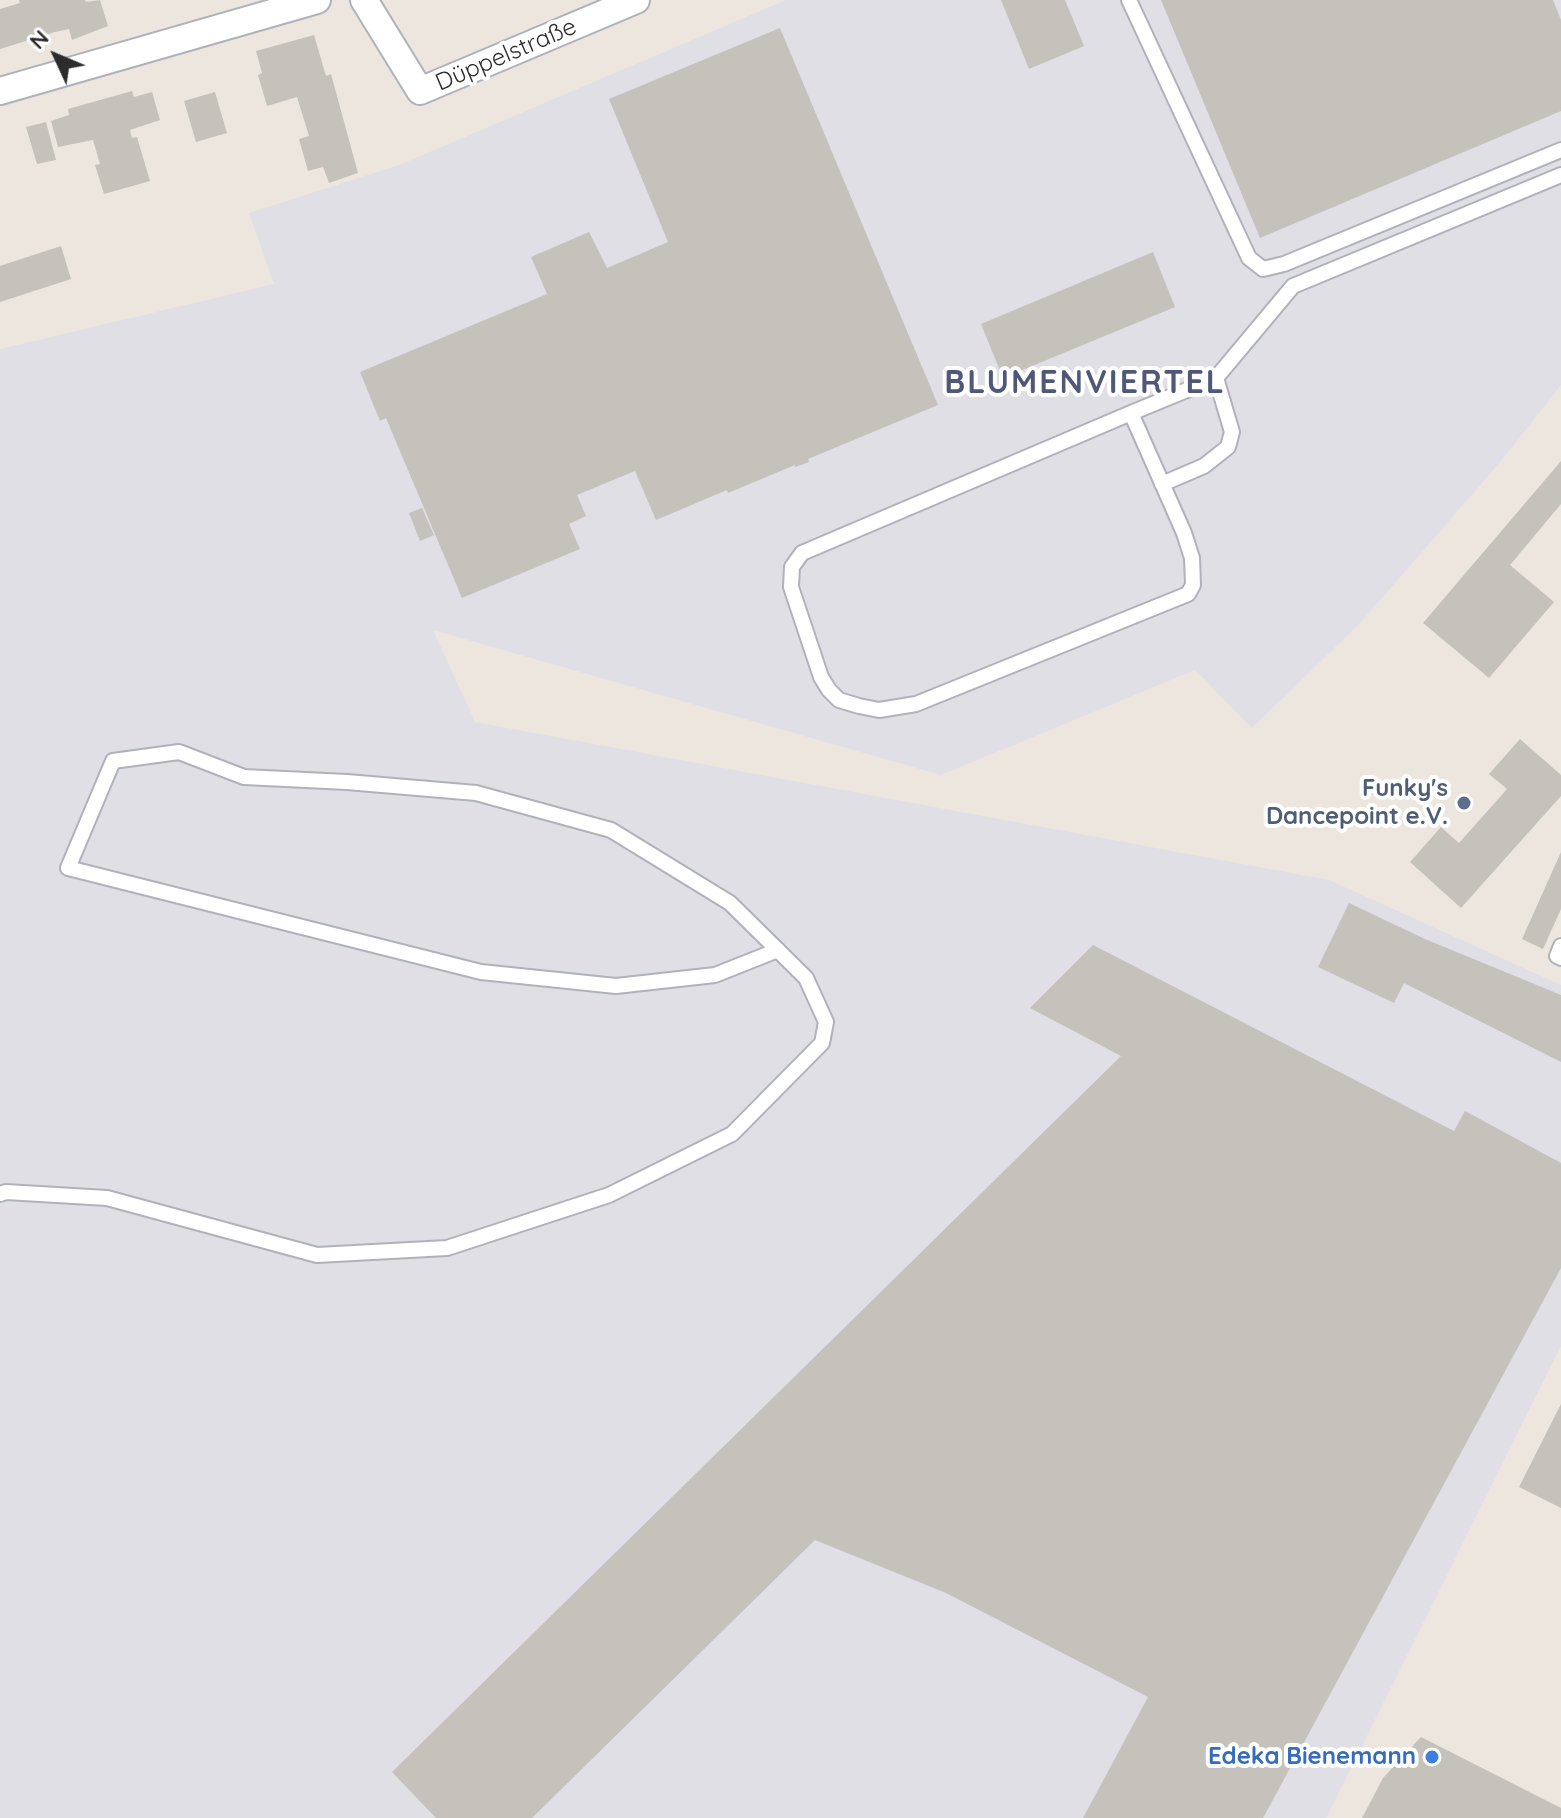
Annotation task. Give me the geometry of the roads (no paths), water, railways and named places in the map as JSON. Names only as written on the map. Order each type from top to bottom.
[{"type":"street","points":[[0,91],[317,0]]},
{"type":"street","name":"Düppelstraße","points":[[364,0],[420,91],[636,0]]},
{"type":"lane","points":[[1129,0],[1249,258],[1263,269],[1284,264],[1561,150]]},
{"type":"lane","points":[[1131,413],[1192,558],[1193,585],[1188,594],[916,704],[879,710],[839,700],[829,690],[821,677],[791,587],[792,567],[802,553],[1131,413],[1216,378],[1293,286],[1561,175]]},
{"type":"lane","points":[[1162,484],[1204,466],[1228,447],[1232,432],[1216,378]]},
{"type":"lane","points":[[0,1194],[107,1198],[317,1255],[447,1248],[609,1195],[732,1134],[822,1043],[826,1022],[806,978],[778,950],[730,903],[611,830],[476,793],[244,777],[179,752],[113,761],[68,868],[481,972],[616,986],[715,975],[778,950]]},
{"type":"lane","points":[[1561,946],[1557,956],[1561,958]]},
{"type":"place","name":"Funky's Dancepoint e.V.","points":[[1464,803]]},
{"type":"place","name":"Edeka Bienemann","points":[[1432,1757]]},
{"type":"district","name":"BLUMENVIERTEL","points":[[1085,383]]}]
